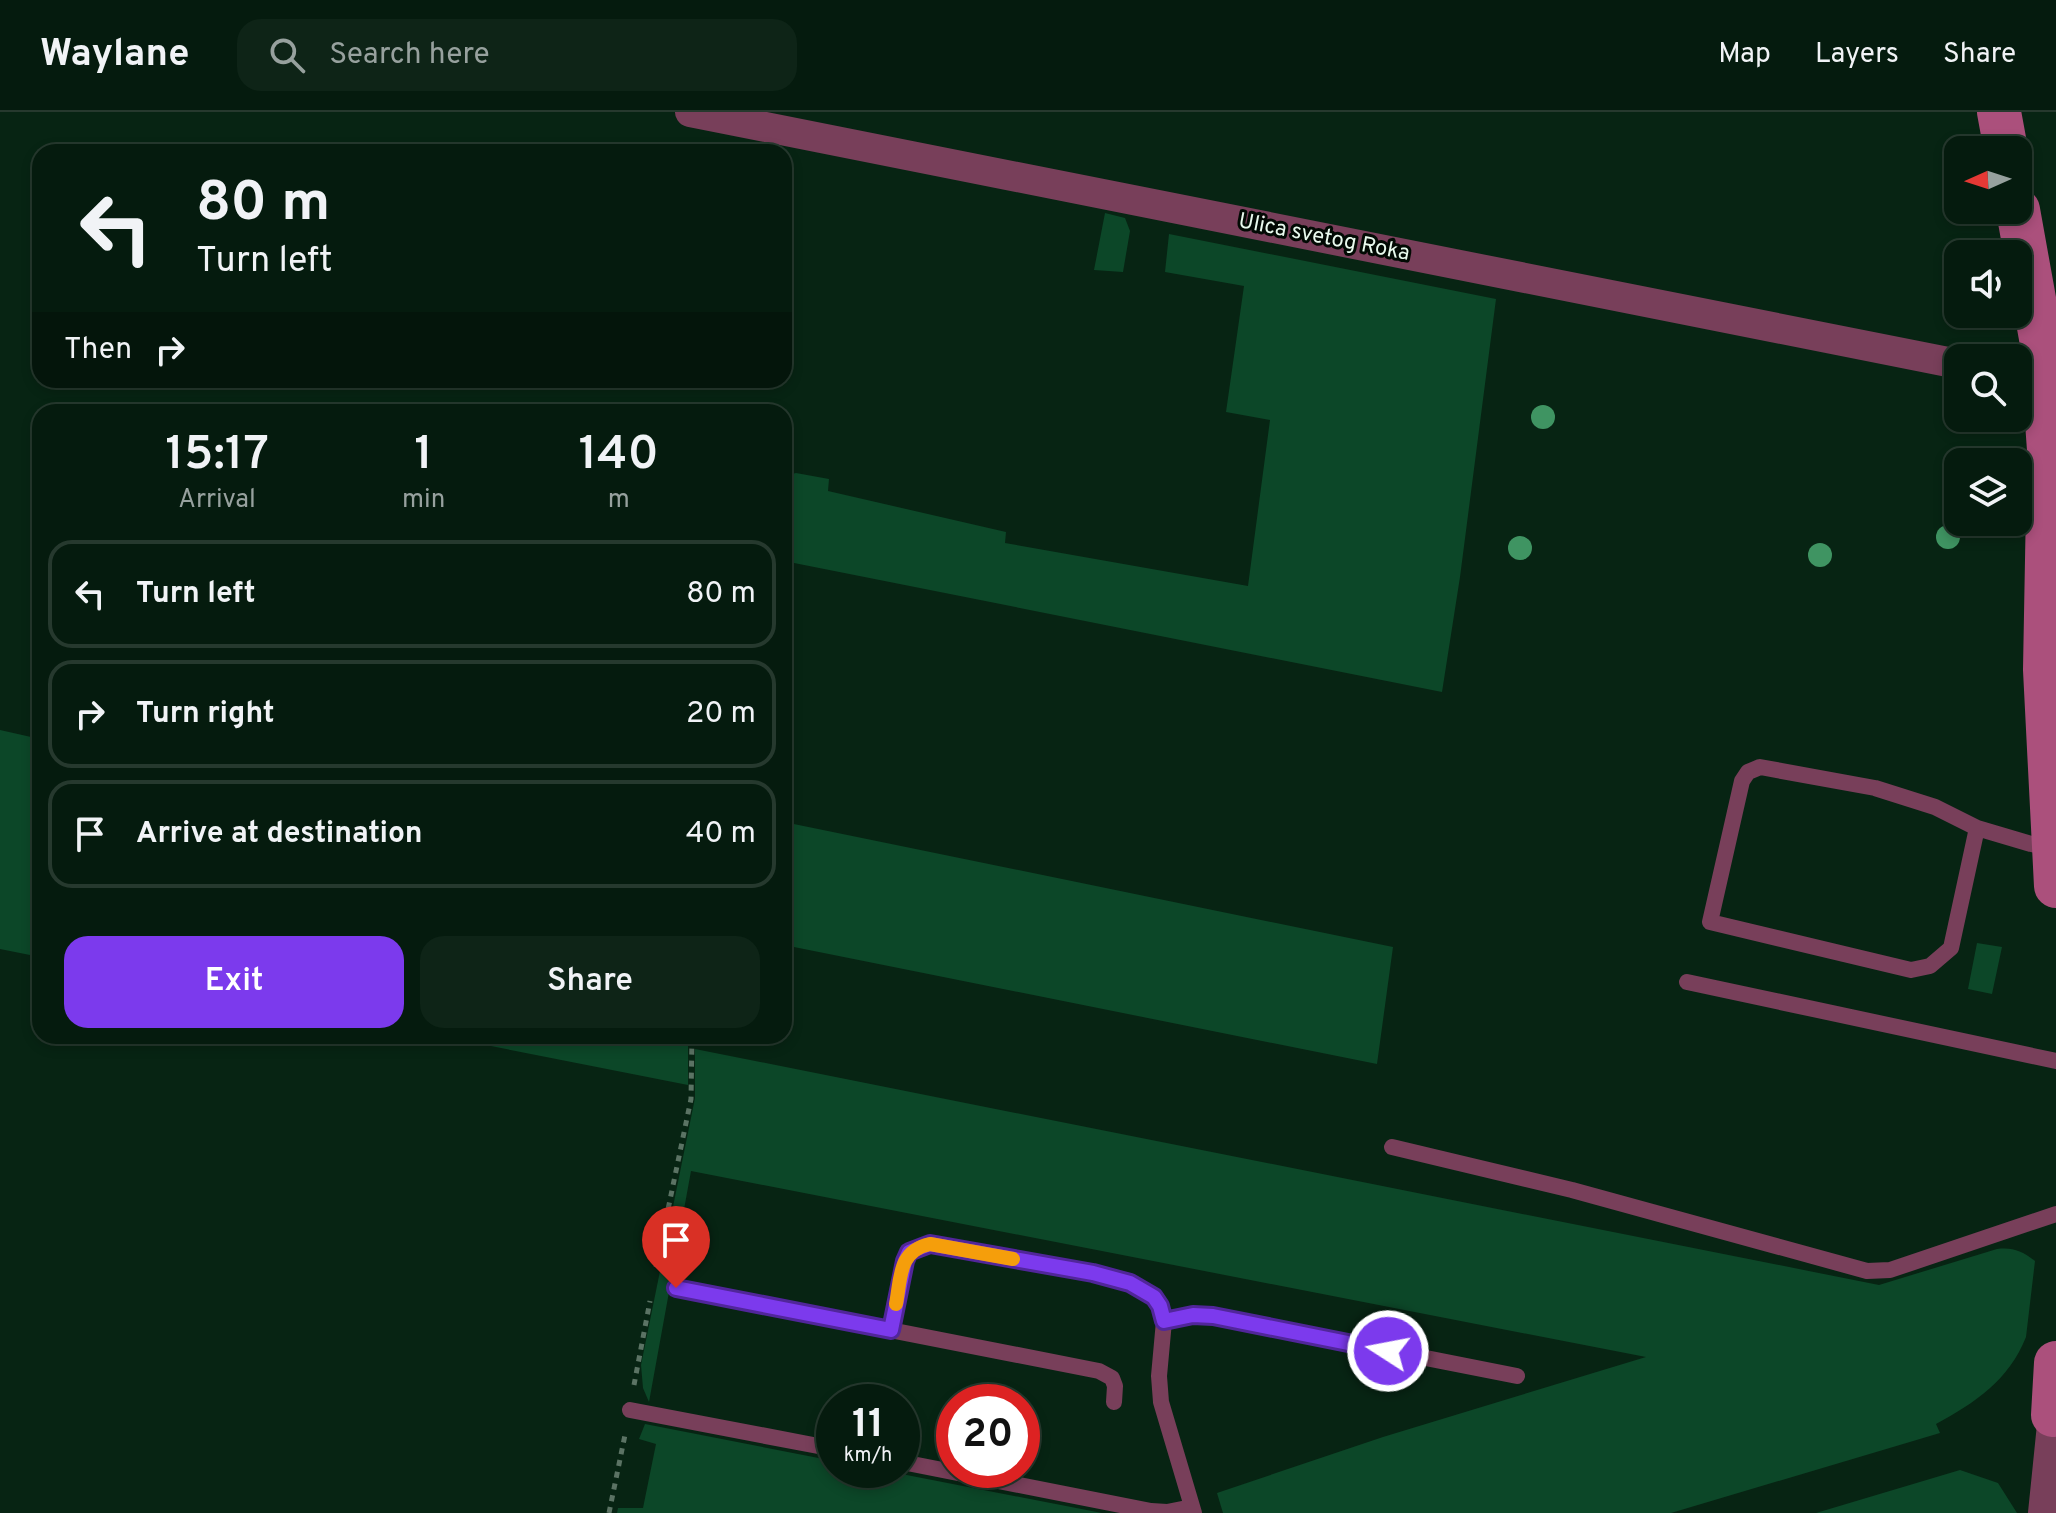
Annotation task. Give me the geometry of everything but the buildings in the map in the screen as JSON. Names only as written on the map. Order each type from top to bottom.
[{"type":"main road","points":[[1999,112],[2003,136]]},
{"type":"main road","points":[[2021,224],[2041,338],[2040,381],[2049,450],[2045,670],[2055,867]]},
{"type":"main road","points":[[2054,1414],[2056,1363]]},
{"type":"street","name":"Ulica svetog Roka","points":[[690,112],[1944,361]]},
{"type":"street","points":[[2043,1513],[2054,1414]]},
{"type":"lane","points":[[1977,828],[1951,948],[1930,966],[1911,970],[1710,922],[1742,781],[1748,772],[1760,767],[1875,788],[1935,807],[1977,828],[2031,844],[2055,867]]},
{"type":"lane","points":[[1687,982],[2056,1061]]},
{"type":"lane","points":[[1392,1147],[1572,1190],[1867,1271],[1890,1270],[2056,1214]]},
{"type":"lane","points":[[891,1330],[909,1252],[930,1244],[1093,1273],[1130,1283],[1154,1297],[1164,1321],[1159,1376],[1161,1402],[1193,1510],[1151,1511],[920,1466]]},
{"type":"lane","points":[[676,1288],[1099,1371],[1112,1378],[1114,1402]]},
{"type":"lane","points":[[1164,1321],[1193,1315],[1213,1316],[1517,1376]]},
{"type":"lane","points":[[630,1410],[816,1446]]},
{"type":"path","points":[[654,1275],[691,1099],[692,1044]]},
{"type":"path","points":[[609,1513],[652,1290]]},
{"type":"green space","points":[[1105,213],[1125,218],[1130,231],[1123,272],[1094,270]]},
{"type":"green space","points":[[1169,234],[1496,299],[1442,692],[792,563],[792,474],[796,473],[829,479],[828,491],[1006,532],[1005,543],[1248,586],[1270,420],[1226,412],[1244,286],[1165,272]]},
{"type":"green space","points":[[0,730],[32,737],[32,955],[0,949]]},
{"type":"green space","points":[[792,824],[1393,947],[1377,1064],[792,947]]},
{"type":"green space","points":[[1977,943],[2002,947],[1992,994],[1968,989]]},
{"type":"green space","points":[[480,1044],[688,1044],[688,1085]]},
{"type":"green space","points":[[695,1049],[1879,1285],[1997,1249],[2013,1249],[2035,1261],[2026,1337],[2010,1366],[1989,1389],[1936,1424],[1940,1433],[1671,1513],[1223,1513],[1217,1493],[1383,1437],[1646,1357],[691,1171],[649,1402],[643,1388],[641,1365],[695,1098]]},
{"type":"green space","points":[[645,1424],[816,1457],[816,1488],[920,1488],[920,1478],[936,1481],[936,1488],[974,1488],[1102,1513],[617,1513],[618,1508],[643,1508],[656,1444],[639,1439]]},
{"type":"green space","points":[[1960,1470],[1998,1483],[2017,1513],[1816,1513]]},
{"type":"slow traffic","points":[[896,1304],[905,1261],[909,1252],[919,1246],[930,1244],[1013,1259]]},
{"type":"route","points":[[676,1288],[891,1330],[909,1252],[930,1244],[1093,1273],[1130,1283],[1154,1297],[1164,1321],[1193,1315],[1213,1316],[1388,1351]]}]
